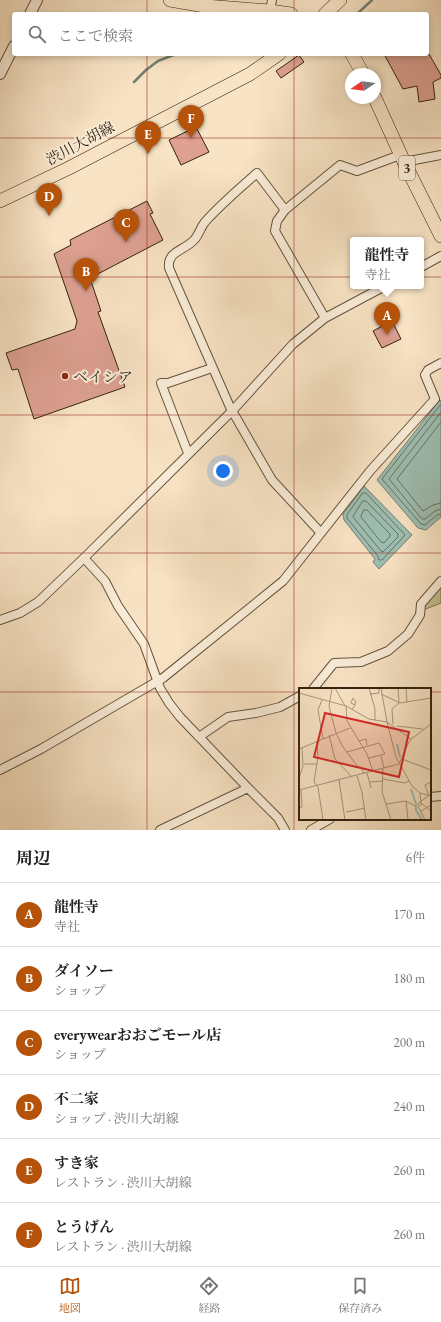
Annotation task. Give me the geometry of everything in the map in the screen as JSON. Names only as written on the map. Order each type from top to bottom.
[{"type":"main road","points":[[170,0],[205,6],[271,6],[286,12]]},
{"type":"main road","points":[[327,12],[340,0]]},
{"type":"main road","name":"渋川大胡線","points":[[0,201],[62,172],[250,74],[276,56]]},
{"type":"main road","points":[[353,56],[360,68]]},
{"type":"main road","name":"3","points":[[378,104],[402,159],[441,236]]},
{"type":"street","points":[[31,12],[37,0]]},
{"type":"street","points":[[0,74],[12,50]]},
{"type":"street","points":[[325,318],[275,231],[277,221],[285,210],[340,165],[357,171],[402,159],[441,155]]},
{"type":"street","points":[[285,210],[257,173],[219,207],[204,224],[193,241],[172,255],[168,262],[169,268],[212,368],[233,410],[272,480],[321,533]]},
{"type":"street","points":[[424,265],[441,256]]},
{"type":"street","points":[[0,620],[20,613],[34,605],[84,558],[188,453],[233,410],[293,344],[325,318],[380,289]]},
{"type":"street","points":[[0,770],[41,749],[157,681],[283,581],[370,471],[435,400],[425,376],[428,370],[441,363]]},
{"type":"street","points":[[188,453],[161,383],[168,383],[212,368]]},
{"type":"street","points":[[84,558],[105,581],[118,606],[144,644],[157,681],[168,703],[278,818],[286,830]]},
{"type":"street","points":[[314,688],[334,663],[361,662],[388,651],[398,643],[408,634],[420,615],[421,604],[441,581]]},
{"type":"street","points":[[199,737],[228,717],[280,708],[299,697]]},
{"type":"street","points":[[160,830],[248,788]]},
{"type":"street","points":[[431,797],[441,796]]},
{"type":"street","points":[[311,830],[328,820]]},
{"type":"shaded area","points":[[441,585],[441,603],[423,610],[425,603]]},
{"type":"water","points":[[441,400],[441,517],[426,530],[418,528],[377,480]]},
{"type":"water","points":[[364,486],[412,535],[379,569],[373,562],[375,559],[344,520],[343,514]]},
{"type":"building","points":[[429,54],[441,75],[441,78],[433,82],[435,99],[419,102],[417,86],[403,89],[385,56],[429,56]]},
{"type":"building","points":[[298,56],[300,56],[304,62],[281,78],[276,71]]},
{"type":"building","points":[[196,127],[209,152],[181,165],[169,140]]},
{"type":"building","points":[[147,201],[153,213],[150,214],[163,240],[90,278],[101,311],[98,312],[125,387],[34,419],[18,369],[12,370],[6,353],[75,329],[77,321],[54,254],[71,245],[70,240]]},
{"type":"building","points":[[392,321],[401,339],[382,348],[373,331]]},
{"type":"waterway","points":[[359,12],[372,0]]},
{"type":"waterway","points":[[134,82],[158,61],[171,56]]},
{"type":"place","name":"とうげん","points":[[191,138]]},
{"type":"place","name":"すき家","points":[[148,154]]},
{"type":"place","name":"不二家","points":[[49,216]]},
{"type":"place","name":"everywearおおごモール店","points":[[126,242]]},
{"type":"place","name":"ダイソー","points":[[86,291]]},
{"type":"place","name":"龍性寺","points":[[387,335]]},
{"type":"place","name":"ベイシア","points":[[65,376]]}]
